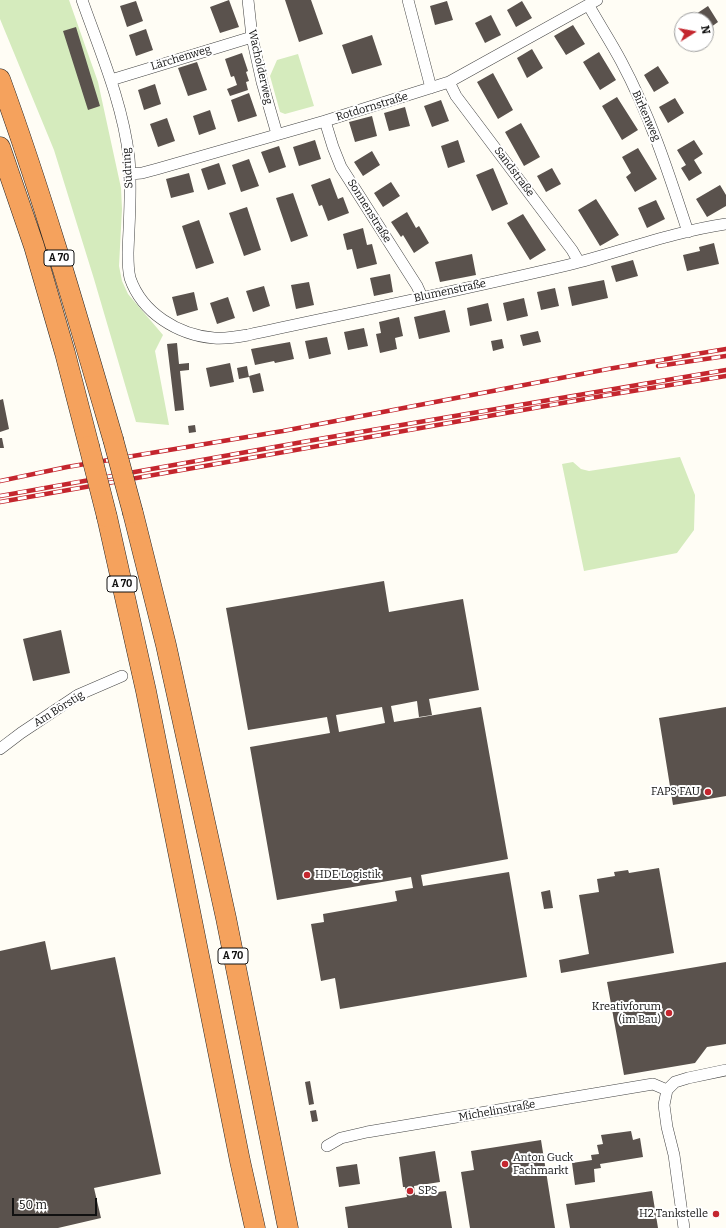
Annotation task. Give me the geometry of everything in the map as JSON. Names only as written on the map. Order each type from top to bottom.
[{"type":"highway","name":"A 70","points":[[0,79],[19,131],[54,240],[113,439],[133,513],[166,645],[226,918],[288,1228]]},
{"type":"highway","name":"A 70","points":[[0,147],[34,246],[65,353],[107,516],[146,691],[240,1161],[255,1228]]},
{"type":"street","name":"Südring","points":[[82,0],[111,80],[124,130],[130,174],[128,253],[130,277],[140,297],[153,312],[172,326]]},
{"type":"street","name":"Wacholderweg","points":[[248,0],[252,37],[262,82],[277,134]]},
{"type":"street","points":[[408,0],[431,88]]},
{"type":"street","name":"Rotdornstraße","points":[[130,174],[142,173],[157,169],[325,121],[449,82],[593,3]]},
{"type":"street","name":"Birkenweg","points":[[593,3],[622,62],[661,151],[688,232]]},
{"type":"street","name":"Lärchenweg","points":[[111,80],[252,37]]},
{"type":"street","name":"Sandstraße","points":[[449,82],[456,96],[572,250],[579,262]]},
{"type":"street","name":"Sonnenstraße","points":[[325,121],[341,167],[417,286],[422,297]]},
{"type":"street","name":"Blumenstraße","points":[[172,326],[198,335],[214,338],[231,338],[579,262],[688,232],[726,224]]},
{"type":"street","name":"Am Börstig","points":[[0,749],[21,733],[78,695],[122,676]]},
{"type":"street","points":[[684,1228],[674,1155],[667,1127],[664,1105],[667,1090],[675,1082],[726,1070]]},
{"type":"street","name":"Michelinstraße","points":[[328,1146],[341,1138],[367,1132],[653,1084],[667,1090]]},
{"type":"green space","points":[[0,0],[69,0],[98,82],[121,188],[122,209],[119,266],[122,281],[128,294],[163,335],[155,351],[169,425],[136,422],[54,150],[0,19]]},
{"type":"green space","points":[[298,54],[314,106],[285,114],[280,112],[270,76],[277,60]]},
{"type":"green space","points":[[680,457],[695,495],[694,530],[677,553],[584,571],[562,464],[573,462],[581,469],[589,471]]},
{"type":"building","points":[[229,0],[239,27],[220,33],[210,7]]},
{"type":"building","points":[[285,0],[311,0],[323,34],[299,42]]},
{"type":"building","points":[[136,1],[143,21],[127,27],[120,6]]},
{"type":"building","points":[[447,1],[453,20],[435,25],[430,6]]},
{"type":"building","points":[[522,1],[532,18],[516,27],[507,10]]},
{"type":"building","points":[[708,6],[712,12],[699,12]]},
{"type":"building","points":[[491,15],[501,35],[485,43],[475,23]]},
{"type":"building","points":[[714,16],[718,22],[714,25]]},
{"type":"building","points":[[573,25],[585,44],[566,55],[554,36]]},
{"type":"building","points":[[76,27],[100,106],[88,110],[63,31]]},
{"type":"building","points":[[146,29],[153,50],[136,56],[129,35]]},
{"type":"building","points":[[372,35],[382,65],[352,74],[342,45]]},
{"type":"building","points":[[532,49],[543,68],[527,78],[517,58]]},
{"type":"building","points":[[599,52],[616,80],[600,90],[583,62]]},
{"type":"building","points":[[242,53],[248,71],[246,72],[249,81],[246,82],[248,90],[230,96],[227,89],[237,85],[234,76],[231,77],[225,59]]},
{"type":"building","points":[[197,62],[207,90],[188,96],[178,68]]},
{"type":"building","points":[[658,66],[669,83],[654,92],[644,75]]},
{"type":"building","points":[[493,73],[513,110],[498,119],[477,82]]},
{"type":"building","points":[[155,84],[161,104],[144,110],[138,90]]},
{"type":"building","points":[[249,93],[257,116],[238,122],[231,100]]},
{"type":"building","points":[[617,97],[638,130],[622,140],[602,106]]},
{"type":"building","points":[[675,98],[684,113],[668,123],[659,107]]},
{"type":"building","points":[[441,100],[449,121],[432,127],[424,106]]},
{"type":"building","points":[[405,107],[410,126],[389,131],[384,113]]},
{"type":"building","points":[[210,110],[216,129],[199,135],[193,116]]},
{"type":"building","points":[[372,116],[377,136],[355,142],[349,122]]},
{"type":"building","points":[[167,118],[175,141],[158,147],[150,124]]},
{"type":"building","points":[[521,123],[540,157],[524,166],[505,132]]},
{"type":"building","points":[[315,140],[321,159],[299,166],[293,147]]},
{"type":"building","points":[[458,140],[465,162],[448,168],[441,146]]},
{"type":"building","points":[[694,140],[703,154],[694,160],[702,173],[689,181],[681,168],[686,165],[677,150]]},
{"type":"building","points":[[279,146],[286,167],[269,173],[261,152]]},
{"type":"building","points":[[638,148],[657,179],[635,192],[626,177],[631,173],[622,157]]},
{"type":"building","points":[[372,151],[380,165],[363,176],[354,162]]},
{"type":"building","points":[[249,159],[259,186],[241,192],[232,165]]},
{"type":"building","points":[[219,163],[226,184],[208,190],[201,169]]},
{"type":"building","points":[[493,168],[508,204],[492,211],[476,175]]},
{"type":"building","points":[[552,168],[561,184],[546,192],[537,176]]},
{"type":"building","points":[[189,173],[194,192],[171,198],[166,179]]},
{"type":"building","points":[[330,178],[338,199],[343,197],[349,213],[328,221],[322,205],[319,206],[311,185]]},
{"type":"building","points":[[391,182],[400,196],[383,207],[374,193]]},
{"type":"building","points":[[720,185],[726,195],[726,206],[707,217],[696,199]]},
{"type":"building","points":[[293,193],[308,236],[291,242],[276,198]]},
{"type":"building","points":[[596,199],[619,235],[600,246],[578,210]]},
{"type":"building","points":[[656,200],[665,219],[647,228],[638,208]]},
{"type":"building","points":[[247,207],[261,250],[244,256],[229,213]]},
{"type":"building","points":[[407,212],[416,228],[419,226],[429,243],[414,253],[403,235],[401,237],[391,222]]},
{"type":"building","points":[[523,214],[546,250],[530,260],[507,223]]},
{"type":"building","points":[[199,220],[214,263],[196,269],[182,226]]},
{"type":"building","points":[[363,228],[367,245],[372,244],[377,264],[357,269],[352,249],[347,250],[343,234]]},
{"type":"building","points":[[714,243],[719,264],[687,271],[683,255],[700,251],[699,247]]},
{"type":"building","points":[[472,254],[476,275],[440,282],[435,262]]},
{"type":"building","points":[[633,260],[638,276],[616,282],[611,266]]},
{"type":"building","points":[[390,274],[393,292],[374,296],[370,278]]},
{"type":"building","points":[[604,280],[608,298],[572,306],[568,287]]},
{"type":"building","points":[[309,282],[314,305],[296,309],[291,285]]},
{"type":"building","points":[[264,286],[270,306],[253,312],[246,291]]},
{"type":"building","points":[[555,288],[559,306],[541,310],[537,292]]},
{"type":"building","points":[[194,292],[198,310],[177,316],[172,297]]},
{"type":"building","points":[[228,297],[235,318],[217,324],[210,303]]},
{"type":"building","points":[[524,298],[528,316],[507,321],[503,303]]},
{"type":"building","points":[[488,303],[492,321],[470,326],[467,308]]},
{"type":"building","points":[[445,310],[450,332],[419,339],[414,317]]},
{"type":"building","points":[[399,317],[403,336],[395,338],[397,349],[380,353],[376,334],[381,333],[379,322]]},
{"type":"building","points":[[364,328],[368,346],[348,350],[344,332]]},
{"type":"building","points":[[538,331],[541,342],[523,346],[520,335]]},
{"type":"building","points":[[327,337],[331,354],[309,359],[305,341]]},
{"type":"building","points":[[502,339],[504,348],[493,351],[491,341]]},
{"type":"building","points":[[290,342],[294,359],[255,365],[251,349]]},
{"type":"building","points":[[177,343],[179,364],[189,363],[189,370],[180,371],[184,410],[175,411],[167,344]]},
{"type":"building","points":[[230,363],[234,382],[210,387],[206,368]]},
{"type":"building","points":[[247,366],[249,377],[239,379],[237,368]]},
{"type":"building","points":[[260,373],[264,391],[253,393],[249,376]]},
{"type":"building","points":[[3,399],[9,429],[0,432],[0,400]]},
{"type":"building","points":[[195,425],[196,432],[189,433],[188,426]]},
{"type":"building","points":[[0,438],[2,438],[4,448],[0,448]]},
{"type":"building","points":[[384,581],[389,612],[463,599],[479,690],[429,699],[432,715],[419,717],[417,701],[391,706],[394,722],[481,707],[508,859],[421,875],[423,886],[509,872],[527,977],[340,1009],[335,978],[321,981],[311,924],[324,922],[323,914],[397,901],[395,891],[413,888],[411,877],[277,900],[250,747],[330,733],[327,717],[248,730],[226,608]],"holes":[[[382,707],[385,723],[339,732],[336,715]]]},
{"type":"building","points":[[61,630],[70,673],[33,681],[23,639]]},
{"type":"building","points":[[726,707],[726,796],[673,805],[659,718]]},
{"type":"building","points":[[659,868],[674,953],[561,973],[559,960],[589,954],[579,895],[599,892],[597,879],[615,876],[614,872],[628,870],[629,873]]},
{"type":"building","points":[[550,890],[553,908],[544,909],[541,892]]},
{"type":"building","points":[[45,941],[51,970],[115,957],[161,1174],[94,1188],[101,1218],[58,1228],[0,1228],[0,951]]},
{"type":"building","name":"Kreativforum (im Bau)","points":[[726,962],[726,1044],[707,1047],[695,1063],[624,1075],[607,982]]},
{"type":"building","points":[[310,1081],[314,1104],[309,1105],[305,1082]]},
{"type":"building","points":[[316,1110],[318,1121],[312,1122],[310,1111]]},
{"type":"building","points":[[631,1131],[633,1140],[640,1138],[643,1157],[600,1164],[601,1168],[594,1169],[595,1182],[575,1185],[572,1163],[592,1160],[591,1155],[599,1154],[597,1145],[603,1144],[601,1135]]},
{"type":"building","points":[[541,1140],[555,1228],[470,1228],[461,1172],[474,1170],[471,1151]]},
{"type":"building","points":[[435,1151],[440,1182],[414,1186],[415,1195],[446,1191],[452,1228],[348,1228],[345,1207],[407,1197],[405,1187],[403,1187],[399,1157]]},
{"type":"building","points":[[357,1164],[360,1184],[339,1187],[336,1167]]},
{"type":"building","points":[[652,1191],[658,1228],[570,1228],[566,1204]]},
{"type":"railway","points":[[0,481],[67,467],[283,431],[608,369],[726,349]]},
{"type":"railway","points":[[658,366],[726,356]]},
{"type":"railway","points":[[0,496],[325,438],[726,370]]},
{"type":"railway","points":[[0,502],[608,395],[726,376]]},
{"type":"place","name":"FAPS FAU","points":[[708,792]]},
{"type":"place","name":"HDE Logistik","points":[[307,875]]},
{"type":"place","name":"Kreativforum (im Bau)","points":[[669,1013]]},
{"type":"place","name":"Anton Guck Fachmarkt","points":[[505,1164]]},
{"type":"place","name":"SPS","points":[[410,1191]]},
{"type":"place","name":"H2 Tankstelle","points":[[716,1214]]}]
